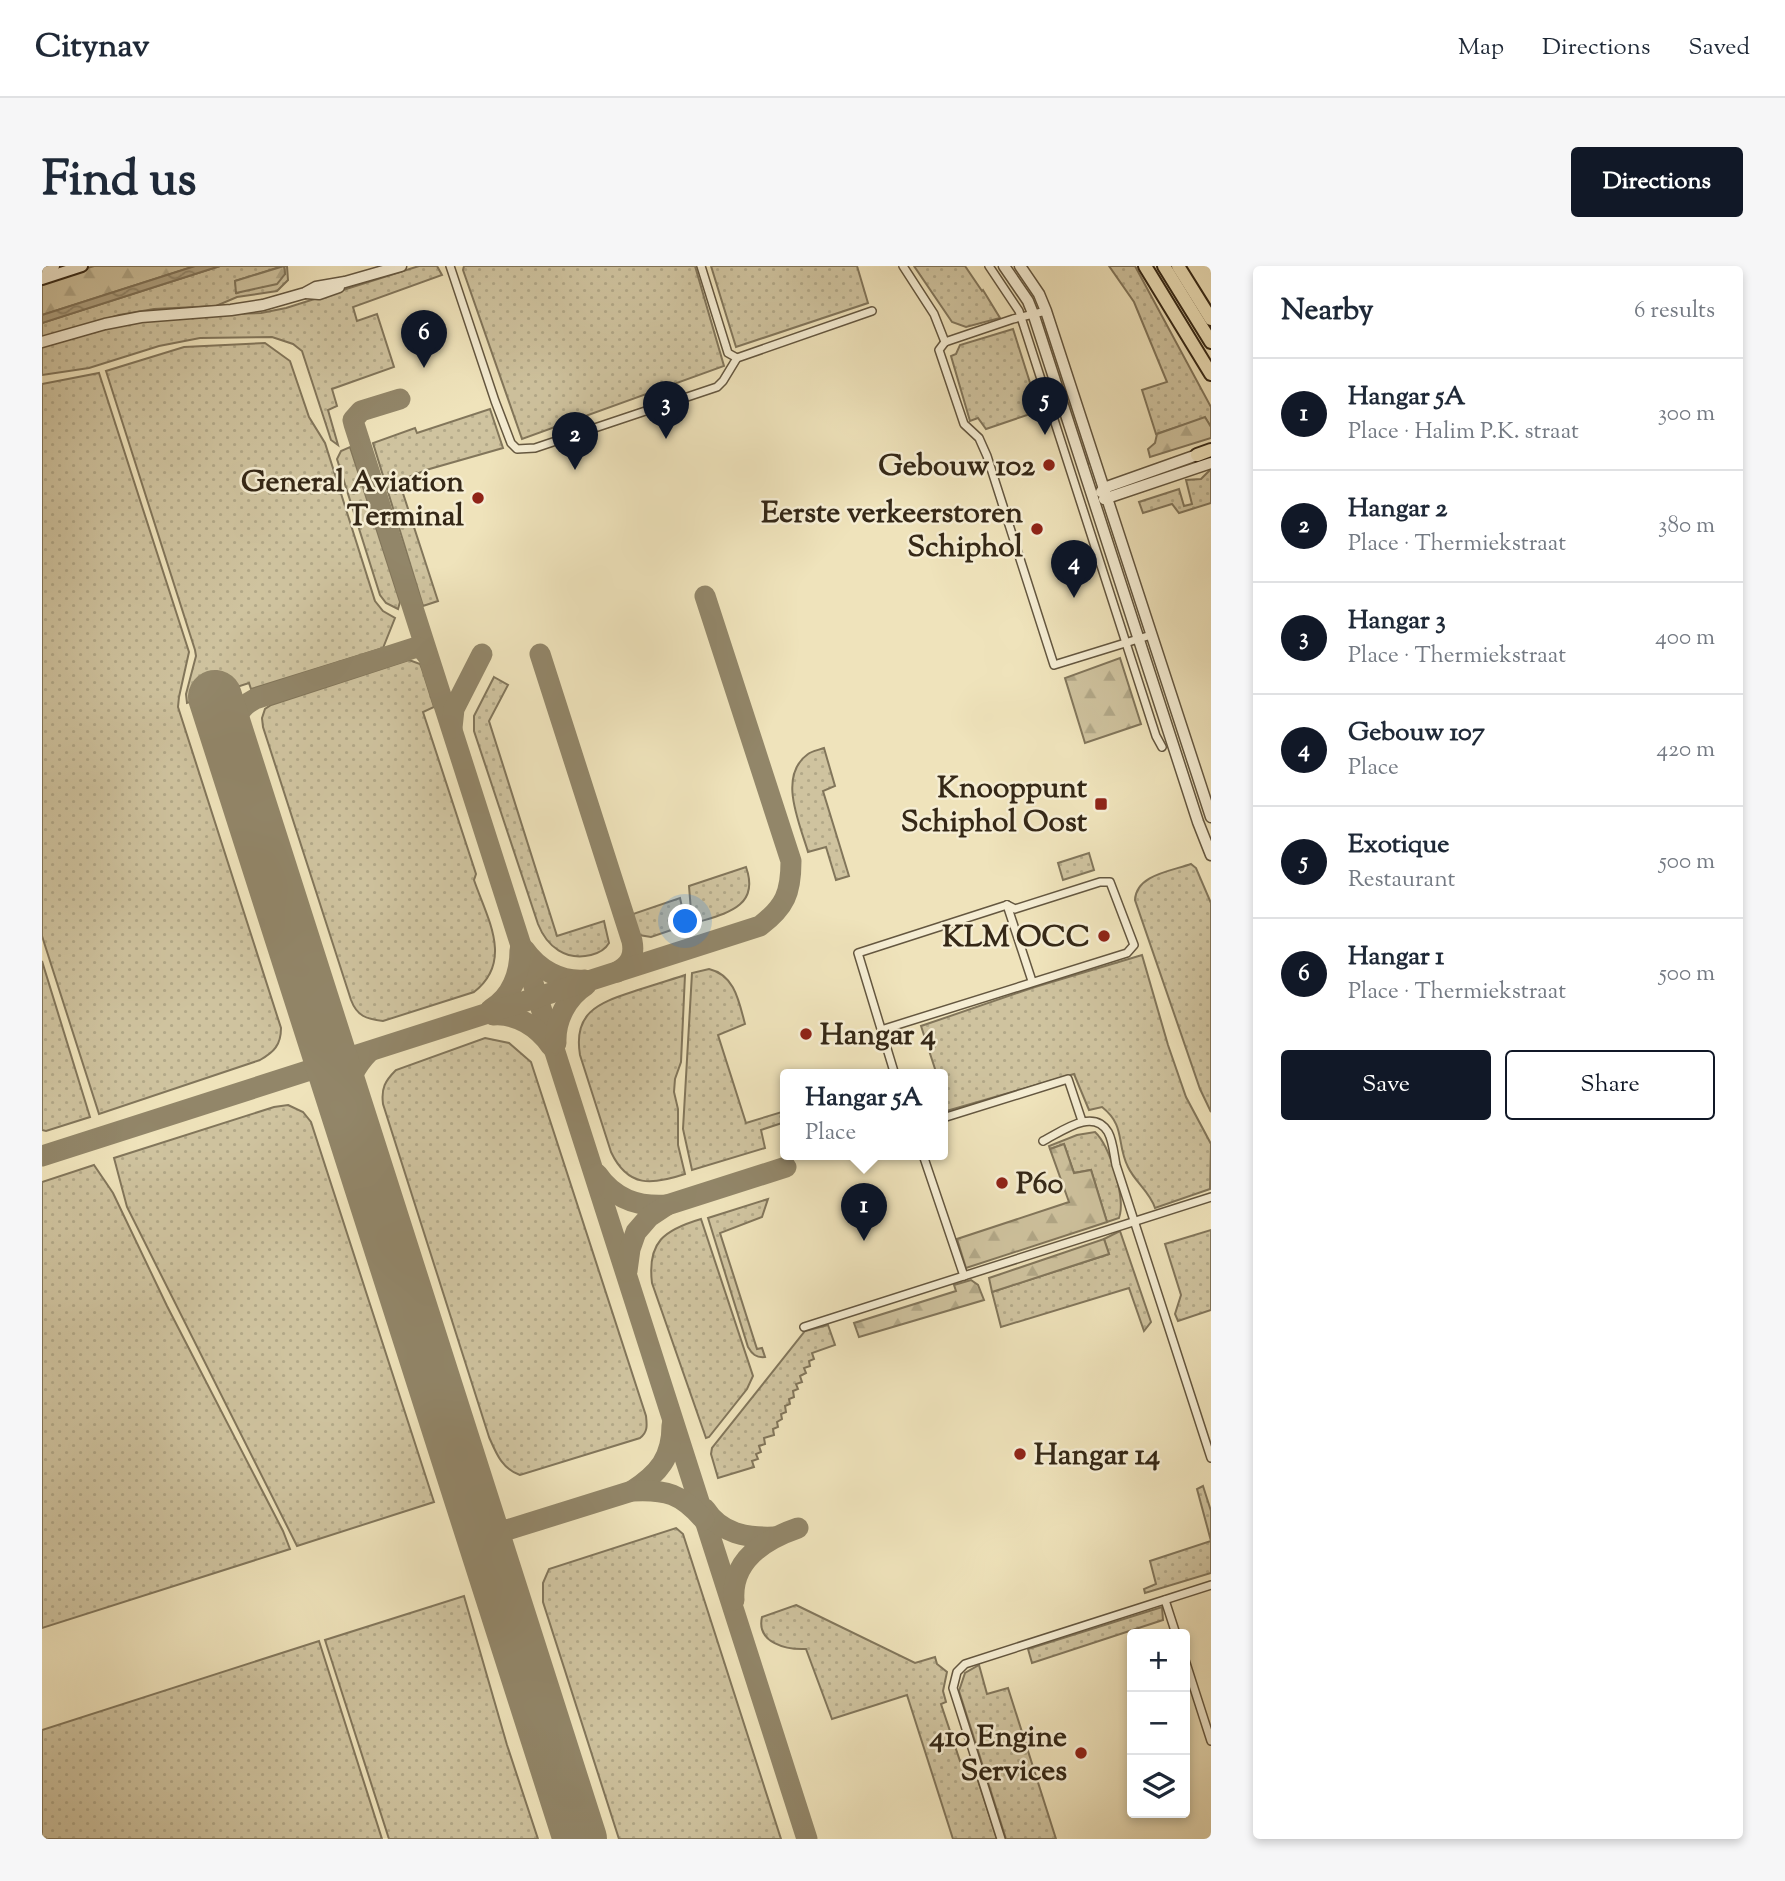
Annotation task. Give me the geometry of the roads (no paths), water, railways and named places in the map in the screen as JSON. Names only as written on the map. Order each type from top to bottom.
[{"type":"main road","points":[[42,271],[54,266]]},
{"type":"main road","points":[[42,279],[82,266]]},
{"type":"main road","points":[[1146,266],[1211,374]]},
{"type":"main road","points":[[1164,266],[1211,342]]},
{"type":"main road","points":[[1178,266],[1211,319]]},
{"type":"main road","points":[[1197,456],[1211,450]]},
{"type":"street","points":[[42,342],[141,317],[230,310],[301,294],[316,287],[345,282],[401,266]]},
{"type":"street","points":[[450,266],[495,401],[511,443],[517,449],[535,448],[717,387],[737,358],[872,311]]},
{"type":"street","points":[[701,266],[728,353],[737,358]]},
{"type":"street","points":[[903,266],[934,314],[945,342]]},
{"type":"street","points":[[989,266],[1016,304],[1162,747]]},
{"type":"street","points":[[1004,266],[1028,301],[1034,316],[1210,853]]},
{"type":"street","points":[[1020,266],[1039,294],[1046,312],[1211,817]]},
{"type":"street","points":[[1046,312],[1013,319],[945,342],[939,350],[964,424],[979,438],[987,456],[1054,665],[1151,635]]},
{"type":"street","points":[[1093,499],[1104,488],[1197,456]]},
{"type":"street","points":[[1093,499],[1107,499],[1211,463]]},
{"type":"street","points":[[1154,687],[1167,683]]},
{"type":"street","points":[[1192,801],[1205,797]]},
{"type":"street","points":[[881,1030],[1127,953],[1135,945],[1110,882],[1100,882],[1014,909],[1007,905],[858,953],[881,1030],[893,1069]]},
{"type":"street","points":[[1007,905],[1032,981]]},
{"type":"street","points":[[948,1116],[1068,1079],[1082,1121]]},
{"type":"street","points":[[1043,1141],[1082,1121],[1098,1123],[1108,1132],[1211,1458]]},
{"type":"street","points":[[925,1160],[964,1276]]},
{"type":"street","points":[[804,1327],[1211,1197]]},
{"type":"street","points":[[1002,1839],[953,1688],[957,1672],[965,1664],[1211,1585]]},
{"type":"street","points":[[1165,1600],[1174,1629]]},
{"type":"street","points":[[1190,1676],[1211,1741]]},
{"type":"water","points":[[195,266],[220,266],[42,323],[42,315]]},
{"type":"place","name":"Hangar 1","points":[[424,368]]},
{"type":"place","name":"Exotique","points":[[1045,435]]},
{"type":"place","name":"Hangar 3","points":[[666,439]]},
{"type":"place","name":"Gebouw 102","points":[[1049,465]]},
{"type":"place","name":"Hangar 2","points":[[575,470]]},
{"type":"place","name":"General Aviation Terminal","points":[[478,498]]},
{"type":"place","name":"Eerste verkeerstoren Schiphol","points":[[1037,529]]},
{"type":"place","name":"Gebouw 107","points":[[1074,598]]},
{"type":"place","name":"Knooppunt Schiphol Oost","points":[[1101,804]]},
{"type":"place","name":"KLM OCC","points":[[1104,936]]},
{"type":"place","name":"Hangar 4","points":[[806,1034]]},
{"type":"place","name":"P60","points":[[1002,1183]]},
{"type":"place","name":"Hangar 5A","points":[[864,1241]]},
{"type":"place","name":"Hangar 14","points":[[1020,1454]]},
{"type":"place","name":"410 Engine Services","points":[[1081,1753]]}]
